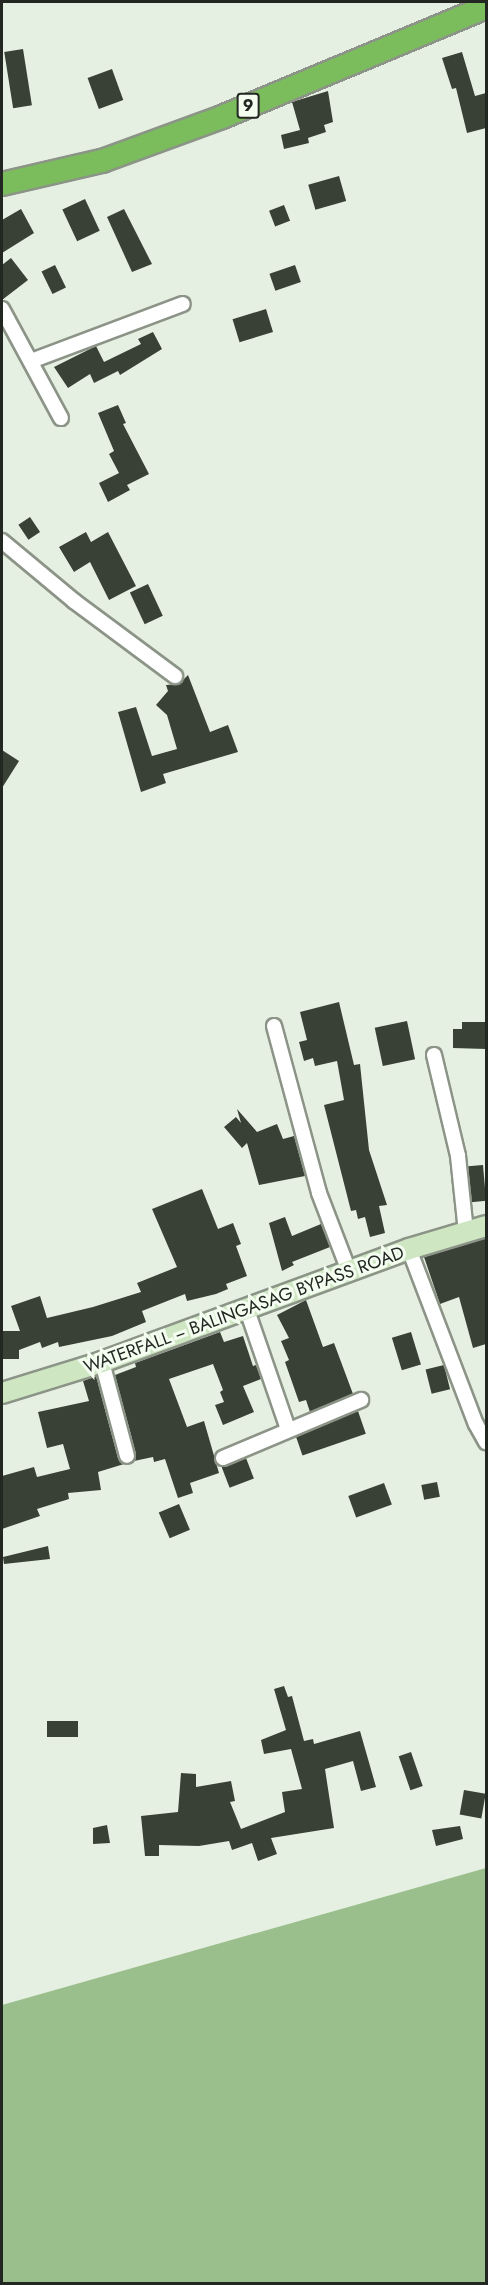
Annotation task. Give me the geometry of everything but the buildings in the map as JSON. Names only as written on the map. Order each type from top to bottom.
[{"type":"highway","name":"9","points":[[2,184],[102,161],[222,117],[486,7]]},
{"type":"main road","name":"WATERFALL ‒ BALINGASAG BYPASS ROAD","points":[[2,1393],[102,1362],[349,1271],[486,1226]]},
{"type":"street","points":[[31,361],[183,304]]},
{"type":"street","points":[[2,309],[61,418]]},
{"type":"street","points":[[2,541],[74,601],[175,676]]},
{"type":"street","points":[[274,1026],[319,1193],[349,1271]]},
{"type":"street","points":[[435,1055],[458,1156],[465,1232]]},
{"type":"street","points":[[409,1250],[476,1424],[486,1442]]},
{"type":"street","points":[[247,1310],[288,1429]]},
{"type":"street","points":[[102,1362],[127,1456]]},
{"type":"street","points":[[223,1458],[361,1400]]},
{"type":"shaded area","points":[[486,1868],[486,2283],[2,2283],[2,2005]]}]
